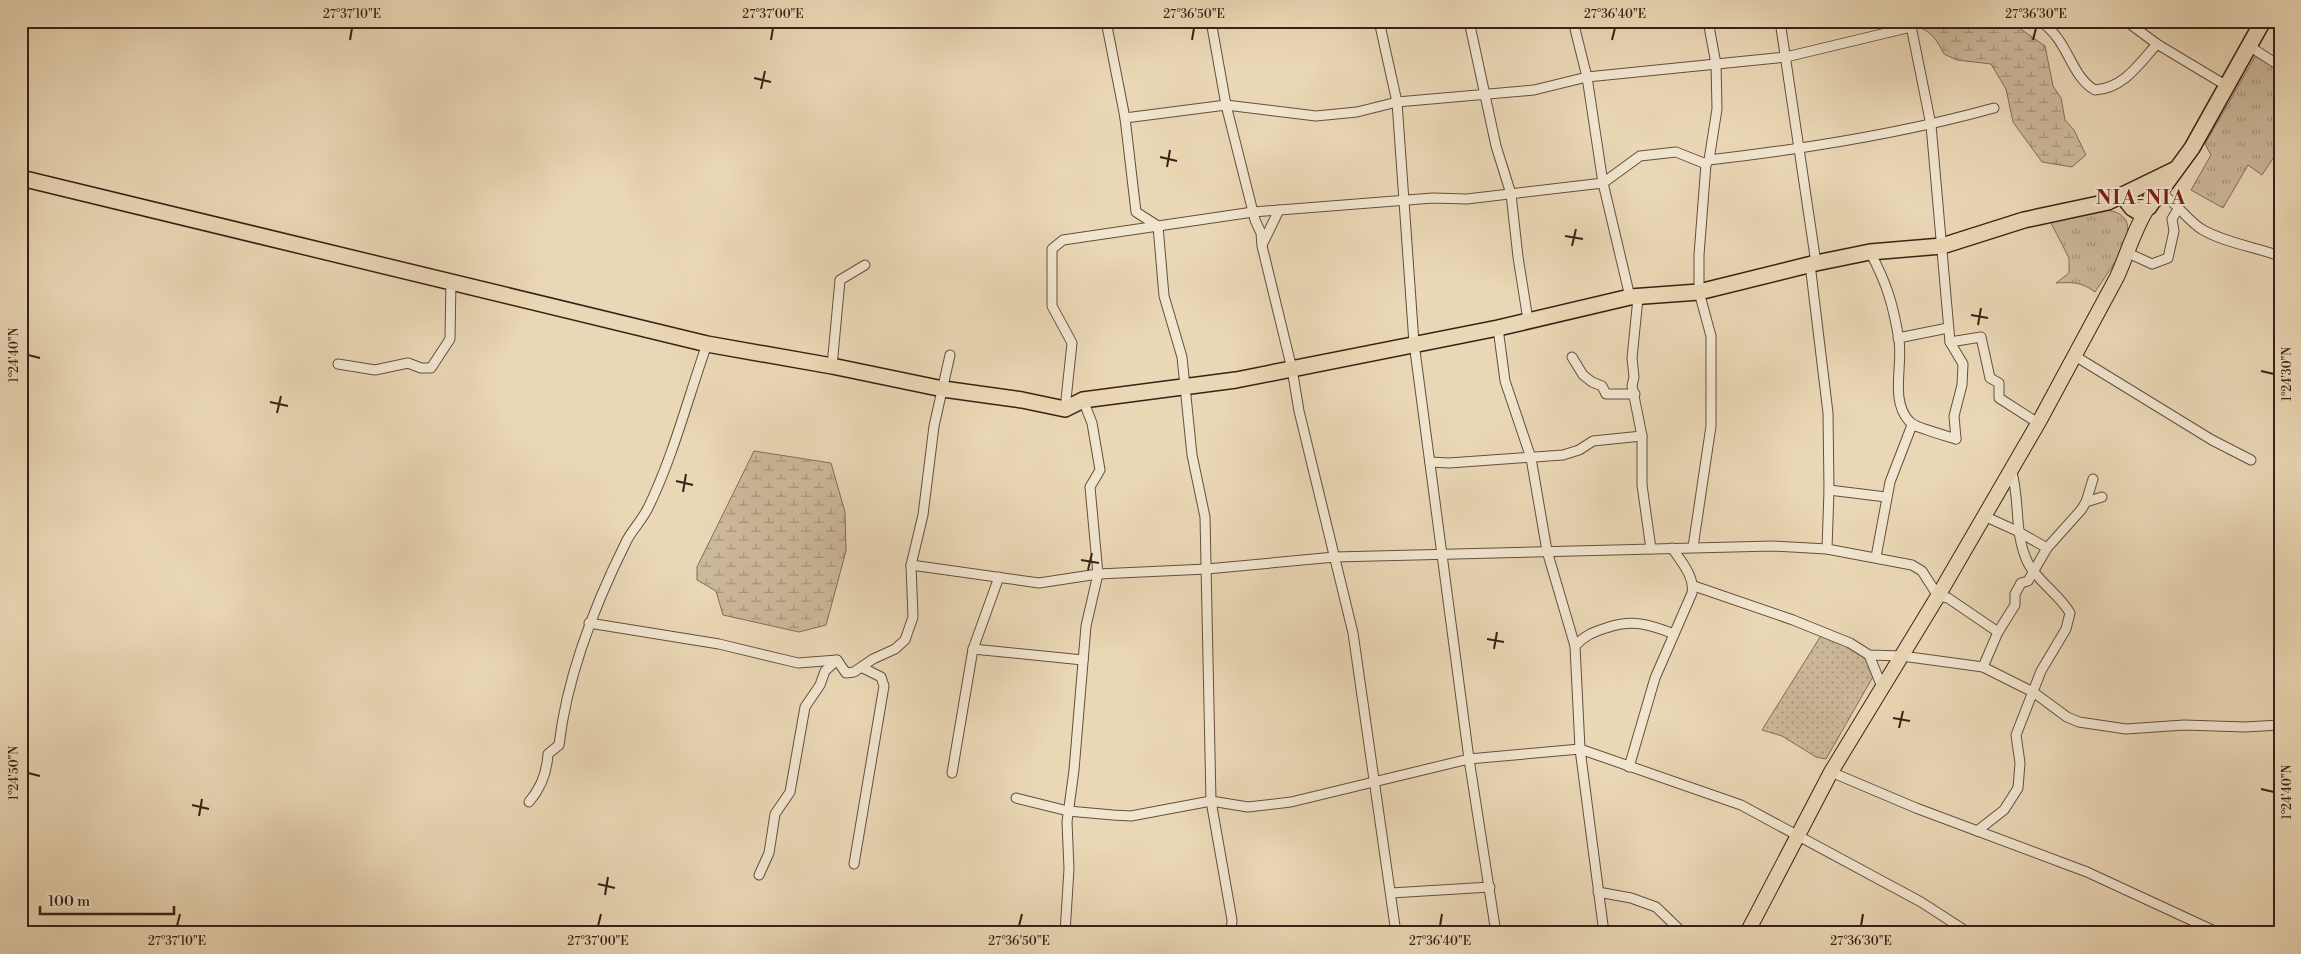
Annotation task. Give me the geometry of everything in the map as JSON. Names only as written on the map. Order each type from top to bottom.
[{"type":"highway","points":[[21,178],[227,229],[451,280],[707,344],[832,366],[943,389],[1022,400],[1065,409],[1083,400],[1236,380],[1498,328],[1634,298],[1699,292],[1870,252],[1942,246],[2024,220],[2108,202],[2141,203],[2176,169],[2192,148],[2263,21]]},
{"type":"highway","points":[[2141,203],[2176,169]]},
{"type":"main road","points":[[1752,932],[1831,772],[1938,596],[2075,356],[2128,253],[2141,203]]},
{"type":"street","points":[[1106,21],[1125,118],[1136,212],[1158,226]]},
{"type":"street","points":[[1211,21],[1226,105],[1253,212],[1261,233],[1262,246],[1292,369],[1299,411],[1358,659],[1396,933]]},
{"type":"street","points":[[1379,21],[1397,102],[1402,202],[1414,344],[1441,554],[1496,933]]},
{"type":"street","points":[[1470,21],[1496,146],[1511,194],[1528,320]]},
{"type":"street","points":[[1573,21],[1587,77],[1603,183],[1634,298],[1632,358],[1634,377],[1632,386],[1642,436],[1642,485],[1651,549]]},
{"type":"street","points":[[1692,548],[1711,426],[1711,336],[1699,292],[1699,255],[1707,162],[1716,109],[1716,64],[1708,21]]},
{"type":"street","points":[[1780,21],[1800,150],[1828,413],[1829,490],[1826,550]]},
{"type":"street","points":[[2040,21],[2057,36],[2082,82],[2095,90],[2117,85],[2126,78],[2157,44]]},
{"type":"street","points":[[2126,21],[2157,44],[2227,86]]},
{"type":"street","points":[[1125,118],[1226,105],[1316,116],[1357,112],[1397,102],[1534,90],[1587,77],[1786,57],[1910,24],[1931,126],[1950,342],[1963,364],[1962,385],[1954,416],[1956,439]]},
{"type":"street","points":[[2249,46],[2280,66]]},
{"type":"street","points":[[1065,409],[1072,342],[1052,306],[1052,249],[1063,240],[1253,212],[1511,194],[1603,183],[1640,156],[1676,152],[1707,162],[1800,150],[1931,126],[1994,108]]},
{"type":"street","points":[[2141,203],[2171,200],[2178,209],[2205,231],[2280,256]]},
{"type":"street","points":[[2128,253],[2152,264],[2168,258],[2174,231],[2172,219],[2178,209]]},
{"type":"street","points":[[1262,246],[1279,210]]},
{"type":"street","points":[[1158,226],[1164,296],[1182,357],[1192,455],[1205,517],[1211,801],[1232,920],[1231,933]]},
{"type":"street","points":[[1870,252],[1886,282],[1898,338],[1901,355],[1899,404],[1910,423],[1956,439]]},
{"type":"street","points":[[832,366],[840,280],[865,265]]},
{"type":"street","points":[[338,364],[374,370],[408,363],[421,368],[431,368],[450,339],[451,280]]},
{"type":"street","points":[[1498,328],[1505,381],[1531,458],[1547,552],[1575,646],[1580,749],[1604,933]]},
{"type":"street","points":[[1898,338],[1948,328]]},
{"type":"street","points":[[1950,342],[1981,337],[1990,378],[1999,383],[1999,398],[2038,423]]},
{"type":"street","points":[[529,802],[538,792],[546,770],[548,754],[560,745],[564,708],[589,623],[628,539],[647,510],[662,476],[707,344]]},
{"type":"street","points":[[837,660],[846,673],[863,668],[873,659],[895,649],[905,640],[913,617],[911,565],[923,515],[934,426],[950,355]]},
{"type":"street","points":[[2075,356],[2212,440],[2251,460]]},
{"type":"street","points":[[1572,357],[1583,375],[1592,382],[1602,386],[1606,394],[1635,394]]},
{"type":"street","points":[[1065,933],[1069,869],[1068,811],[1086,626],[1098,574],[1090,487],[1100,470],[1092,423],[1083,400]]},
{"type":"street","points":[[1876,557],[1886,498],[1912,425],[1956,439]]},
{"type":"street","points":[[1430,462],[1531,458],[1572,453],[1593,442],[1642,436]]},
{"type":"street","points":[[1977,831],[2004,810],[2018,788],[2020,763],[2016,735],[2042,671],[2066,629],[2070,613],[2066,605],[2042,584],[2026,557],[2017,531],[2017,494],[2011,469]]},
{"type":"street","points":[[1983,667],[1998,632],[2015,605],[2015,594],[2021,583],[2028,582],[2047,548],[2081,510],[2086,502],[2093,479]]},
{"type":"street","points":[[1829,490],[1886,498]]},
{"type":"street","points":[[2086,502],[2102,497]]},
{"type":"street","points":[[1984,516],[2017,531],[2047,548]]},
{"type":"street","points":[[911,565],[1039,583],[1098,574],[1207,569],[1335,557],[1773,546],[1826,550],[1876,557],[1912,565],[1922,571],[1938,596],[1948,598],[1998,632]]},
{"type":"street","points":[[1629,767],[1655,678],[1694,586],[1689,574],[1672,548]]},
{"type":"street","points":[[952,773],[973,649],[999,577]]},
{"type":"street","points":[[1694,586],[1801,623],[1850,643],[1869,655],[1902,656],[1983,667],[2033,692],[2072,720],[2104,726],[2135,728],[2184,725],[2245,727],[2280,725]]},
{"type":"street","points":[[1575,646],[1584,637],[1627,622],[1652,625],[1674,634]]},
{"type":"street","points":[[589,623],[719,644],[798,662],[837,660]]},
{"type":"street","points":[[973,649],[1084,660]]},
{"type":"street","points":[[1869,655],[1882,687]]},
{"type":"street","points":[[759,875],[769,853],[775,814],[790,792],[805,707],[820,685],[825,671],[837,660]]},
{"type":"street","points":[[854,864],[884,686],[881,677],[863,668]]},
{"type":"street","points":[[1016,798],[1068,811],[1131,816],[1211,801],[1248,807],[1272,805],[1376,783],[1470,759],[1580,749],[1741,806],[1799,835],[1921,902],[1969,933]]},
{"type":"street","points":[[1831,772],[1916,808],[2096,876],[2220,933]]},
{"type":"street","points":[[1390,893],[1490,887]]},
{"type":"street","points":[[1598,892],[1632,898],[1656,906],[1683,933]]},
{"type":"green space","points":[[1913,21],[2016,21],[2022,30],[2045,46],[2053,86],[2061,98],[2065,120],[2074,130],[2086,155],[2072,167],[2042,162],[2013,122],[2006,89],[1991,64],[1957,60],[1944,54],[1932,35],[1924,29],[1913,25]]},
{"type":"green space","points":[[2256,55],[2280,70],[2280,148],[2262,175],[2248,165],[2223,208],[2191,190],[2211,155],[2205,144]]},
{"type":"green space","points":[[2105,210],[2120,214],[2126,222],[2128,232],[2118,258],[2110,271],[2095,292],[2077,283],[2056,283],[2069,273],[2069,258],[2051,223],[2059,219]]},
{"type":"green space","points":[[754,451],[831,463],[845,512],[846,551],[826,625],[799,632],[723,615],[716,591],[697,580],[697,567]]},
{"type":"green space","points":[[1822,634],[1867,656],[1874,675],[1826,759],[1816,757],[1782,736],[1762,730]]},
{"type":"district","name":"NIA-NIA","points":[[2141,198]]}]
